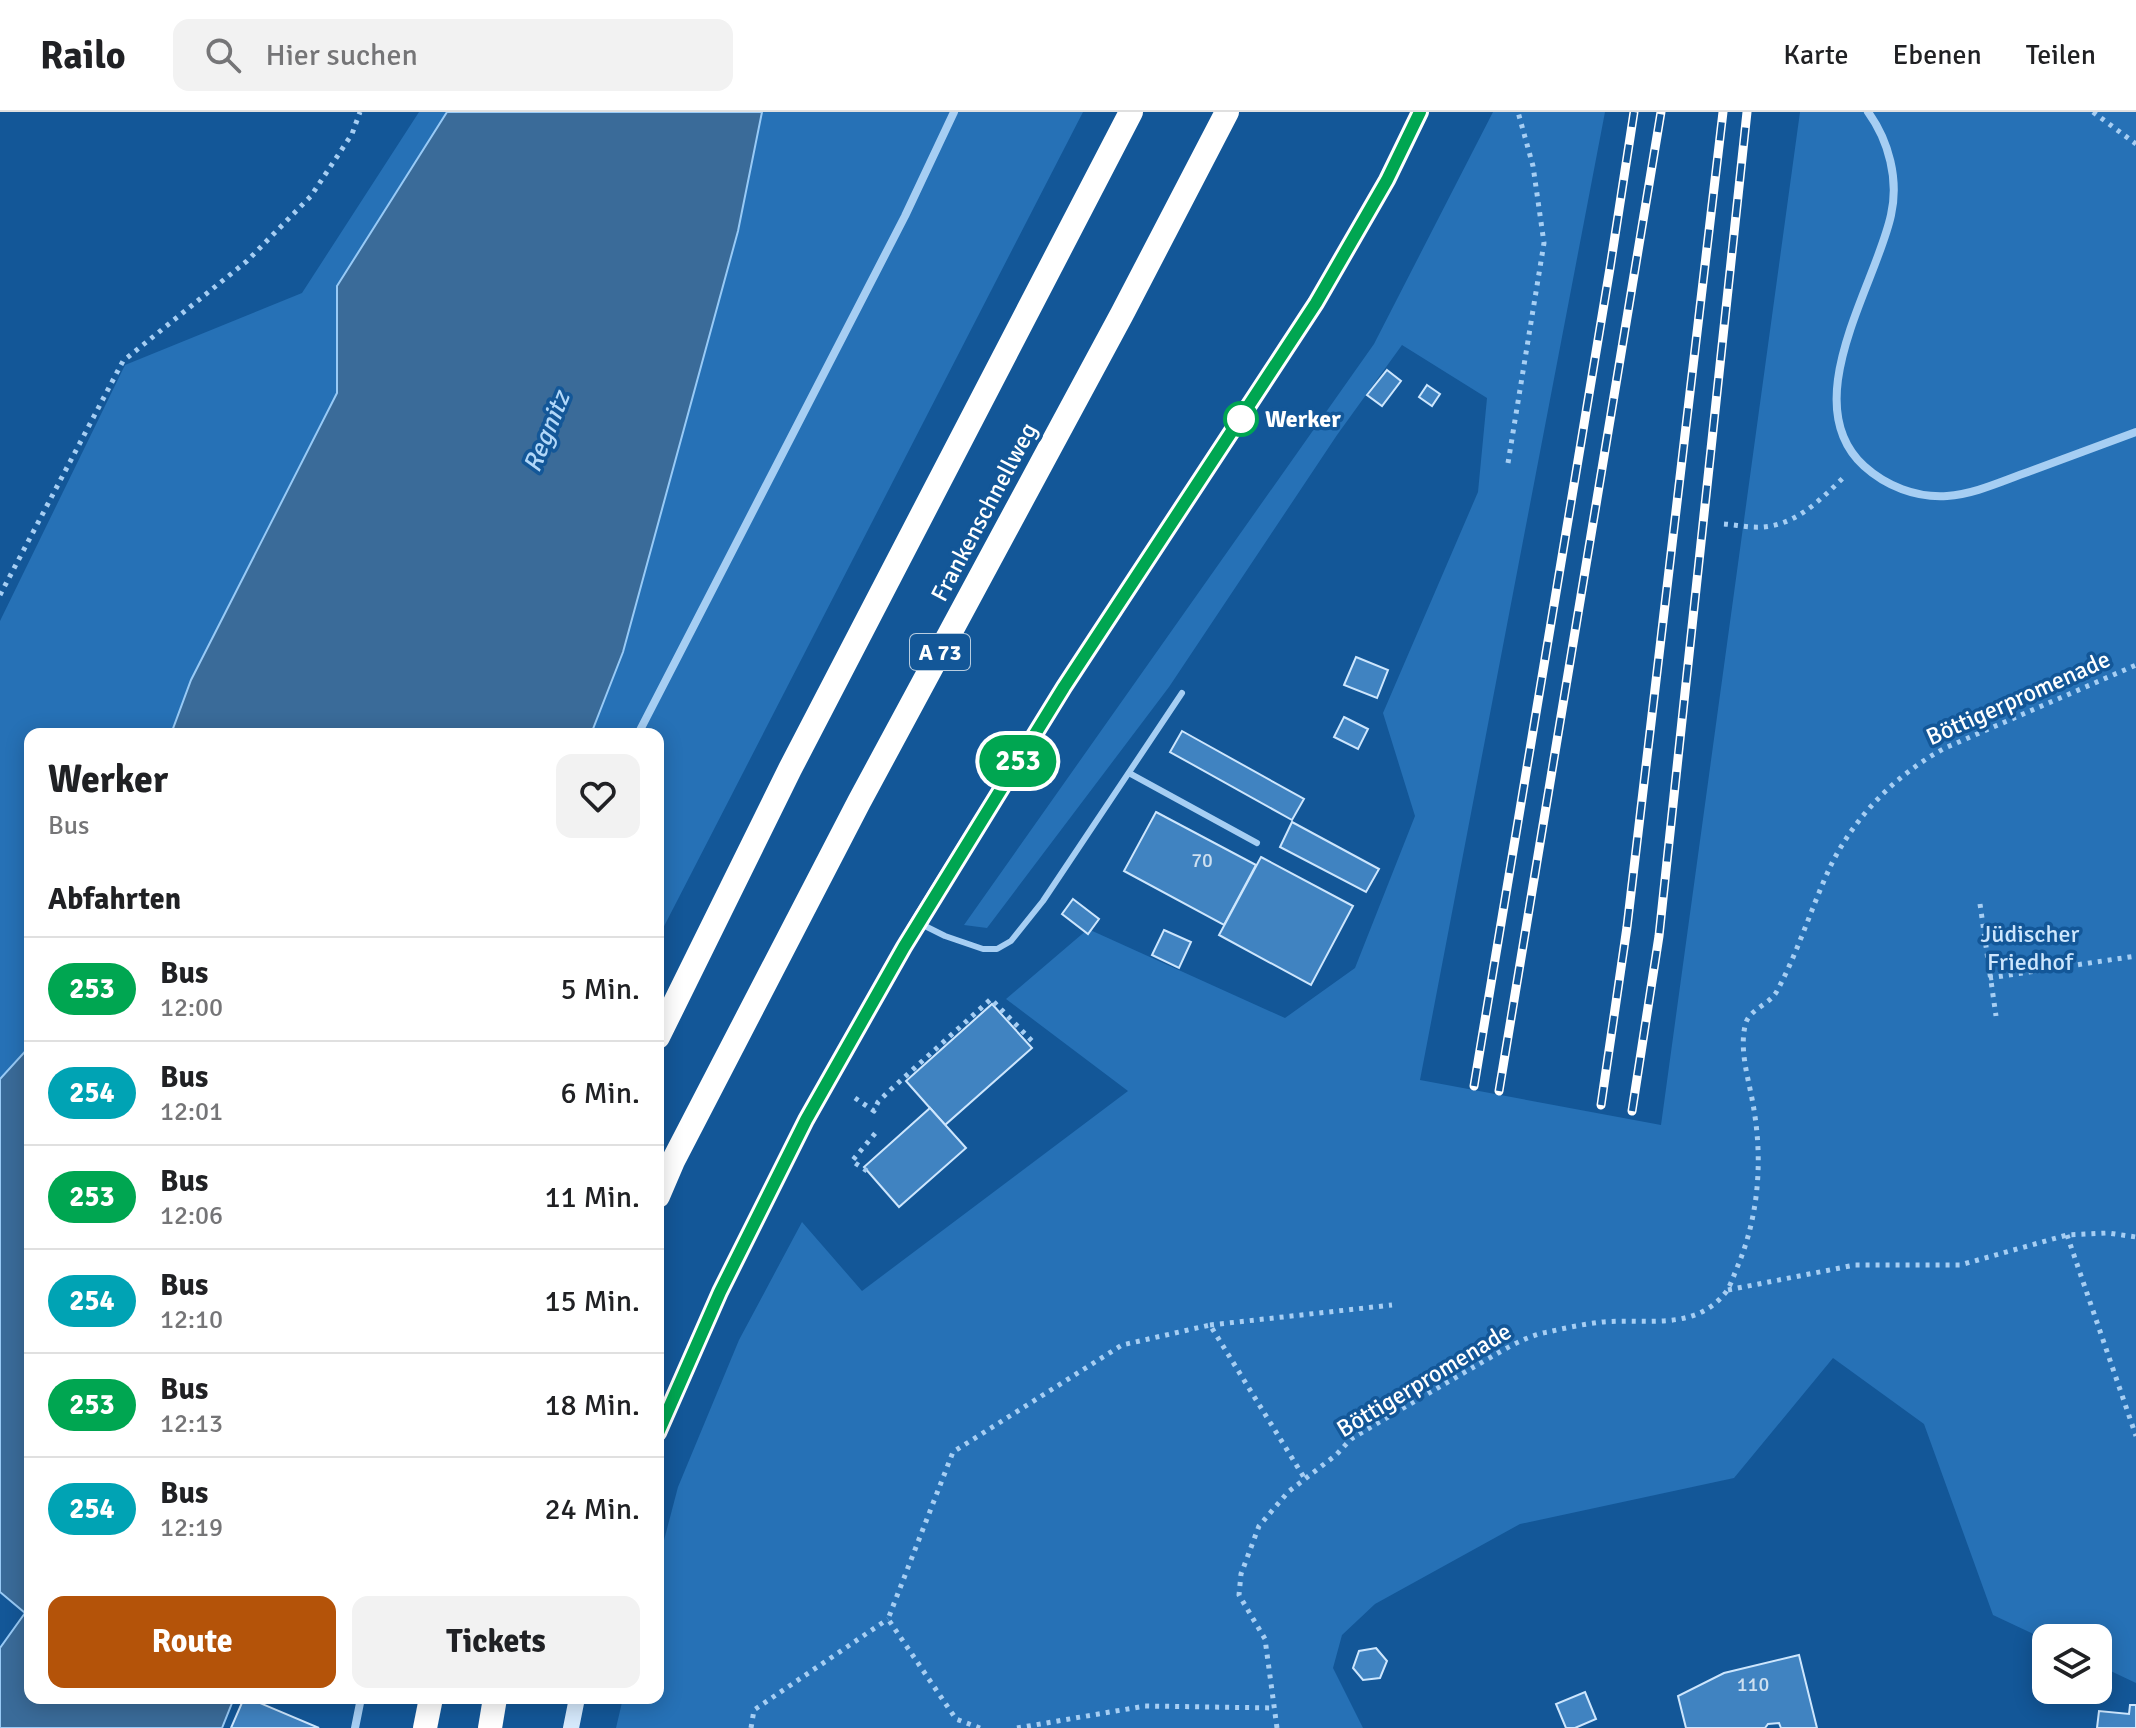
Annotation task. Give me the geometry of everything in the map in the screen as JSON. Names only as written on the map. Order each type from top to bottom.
[{"type":"highway","points":[[664,1025],[790,769],[1131,112]]},
{"type":"highway","name":"Frankenschnellweg","points":[[664,1182],[859,802],[1122,314],[1227,112]]},
{"type":"highway","points":[[425,1728],[430,1704]]},
{"type":"highway","points":[[490,1728],[494,1704]]},
{"type":"main road","points":[[664,1419],[720,1292],[806,1120],[918,923],[1064,687],[1316,303],[1387,180],[1420,112]]},
{"type":"main road","points":[[571,1728],[576,1704]]},
{"type":"street","points":[[641,728],[905,216],[954,112]]},
{"type":"street","points":[[1868,112],[1887,146],[1894,185],[1892,214],[1848,332],[1838,377],[1837,405],[1841,427],[1847,445],[1860,463],[1895,487],[1946,496],[1985,487],[2136,432]]},
{"type":"street","points":[[355,1728],[360,1704]]},
{"type":"lane","points":[[918,923],[983,949],[997,949],[1011,941],[1043,901],[1182,693]]},
{"type":"lane","points":[[1129,773],[1257,843]]},
{"type":"path","points":[[0,595],[123,361],[247,261],[311,196],[352,134],[360,112]]},
{"type":"path","points":[[1508,463],[1544,243],[1533,166],[1518,112]]},
{"type":"path","points":[[2093,112],[2136,144]]},
{"type":"path","points":[[1724,524],[1762,527],[1792,520],[1814,505],[1860,463]]},
{"type":"path","name":"Böttigerpromenade","points":[[1277,1728],[1265,1639],[1244,1606],[1238,1584],[1259,1526],[1288,1492],[1336,1455],[1351,1439],[1496,1354],[1539,1333],[1601,1322],[1663,1322],[1690,1318],[1714,1305],[1728,1290],[1745,1249],[1755,1208],[1758,1177],[1754,1111],[1745,1069],[1745,1027],[1748,1017],[1775,995],[1833,862],[1852,831],[1889,786],[1922,761],[1945,748],[2136,665]]},
{"type":"path","points":[[1980,904],[1996,1016]]},
{"type":"path","points":[[1989,978],[2136,956]]},
{"type":"path","points":[[855,1098],[874,1111],[888,1092],[991,999],[1032,1041]]},
{"type":"path","points":[[867,1171],[852,1161],[878,1130]]},
{"type":"path","points":[[1728,1290],[1855,1265],[1960,1265],[2067,1235],[2108,1233],[2136,1237]]},
{"type":"path","points":[[2067,1235],[2136,1436]]},
{"type":"path","points":[[751,1728],[754,1710],[888,1619],[953,1452],[1122,1345],[1210,1325],[1392,1305]]},
{"type":"path","points":[[1210,1325],[1305,1479]]},
{"type":"path","points":[[888,1619],[956,1719],[980,1728]]},
{"type":"path","points":[[1017,1728],[1145,1706],[1274,1708]]},
{"type":"green space","points":[[419,112],[447,112],[337,286],[337,393],[191,680],[173,728],[24,728],[24,1053],[0,1079],[0,621],[125,365],[302,293]]},
{"type":"green space","points":[[762,112],[1083,112],[664,926],[664,728],[593,728],[623,652],[738,231]]},
{"type":"green space","name":"Jüdischer Friedhof","points":[[1493,112],[1605,112],[1420,1080],[1661,1125],[1800,112],[2136,112],[2136,1683],[2112,1672],[2112,1624],[2032,1624],[2032,1633],[1993,1615],[1924,1424],[1833,1358],[1734,1478],[1520,1524],[1375,1604],[1342,1635],[1333,1668],[1363,1728],[616,1728],[622,1704],[664,1704],[664,1540],[678,1487],[739,1340],[802,1222],[862,1291],[1128,1091],[1006,999],[1088,929],[1285,1018],[1355,968],[1415,816],[1383,713],[1478,492],[1487,398],[1402,345],[1337,435],[1169,687],[987,928],[964,925],[1374,344]]},
{"type":"water","name":"Regnitz","points":[[447,112],[762,112],[738,231],[623,652],[593,728],[173,728],[191,680],[337,393],[337,286]]},
{"type":"water","points":[[24,1053],[24,1612],[0,1592],[0,1079]]},
{"type":"water","points":[[24,1614],[24,1704],[232,1704],[222,1728],[0,1728],[0,1648]]},
{"type":"building","points":[[1387,370],[1401,381],[1382,406],[1367,395]]},
{"type":"building","points":[[1427,385],[1440,394],[1432,406],[1419,397]]},
{"type":"building","points":[[1356,657],[1388,670],[1377,698],[1344,685]]},
{"type":"building","points":[[1344,717],[1368,729],[1358,749],[1334,737]]},
{"type":"building","points":[[1182,731],[1304,799],[1292,820],[1170,752]]},
{"type":"building","points":[[1156,812],[1256,865],[1224,925],[1124,871]]},
{"type":"building","points":[[1292,822],[1379,869],[1366,892],[1280,847]]},
{"type":"building","points":[[1261,857],[1353,906],[1311,985],[1219,935]]},
{"type":"building","points":[[1073,899],[1099,919],[1088,934],[1062,914]]},
{"type":"building","points":[[1164,930],[1191,942],[1179,968],[1152,955]]},
{"type":"building","points":[[992,1004],[1032,1048],[945,1125],[906,1081]]},
{"type":"building","points":[[930,1108],[966,1148],[899,1207],[864,1167]]},
{"type":"building","points":[[1376,1648],[1387,1661],[1380,1678],[1363,1680],[1353,1668],[1359,1651]]},
{"type":"building","points":[[1799,1655],[1817,1728],[1781,1728],[1779,1723],[1768,1724],[1765,1728],[1686,1728],[1678,1696],[1724,1673]]},
{"type":"building","points":[[1585,1692],[1596,1719],[1575,1728],[1566,1728],[1556,1704]]},
{"type":"building","points":[[241,1704],[262,1704],[319,1728],[231,1728]]},
{"type":"building","points":[[2130,1705],[2136,1705],[2136,1728],[2097,1728],[2099,1711],[2129,1714]]},
{"type":"railway","points":[[1474,1086],[1634,112]]},
{"type":"railway","points":[[1499,1091],[1661,112]]},
{"type":"railway","points":[[1601,1105],[1627,927],[1723,112]]},
{"type":"railway","points":[[1632,1111],[1659,936],[1747,112]]},
{"type":"bus line","name":"253","points":[[664,1418],[720,1292],[806,1120],[904,947],[1064,687],[1316,303],[1387,180],[1420,112]]},
{"type":"place","name":"Werker","points":[[1241,419]]}]
